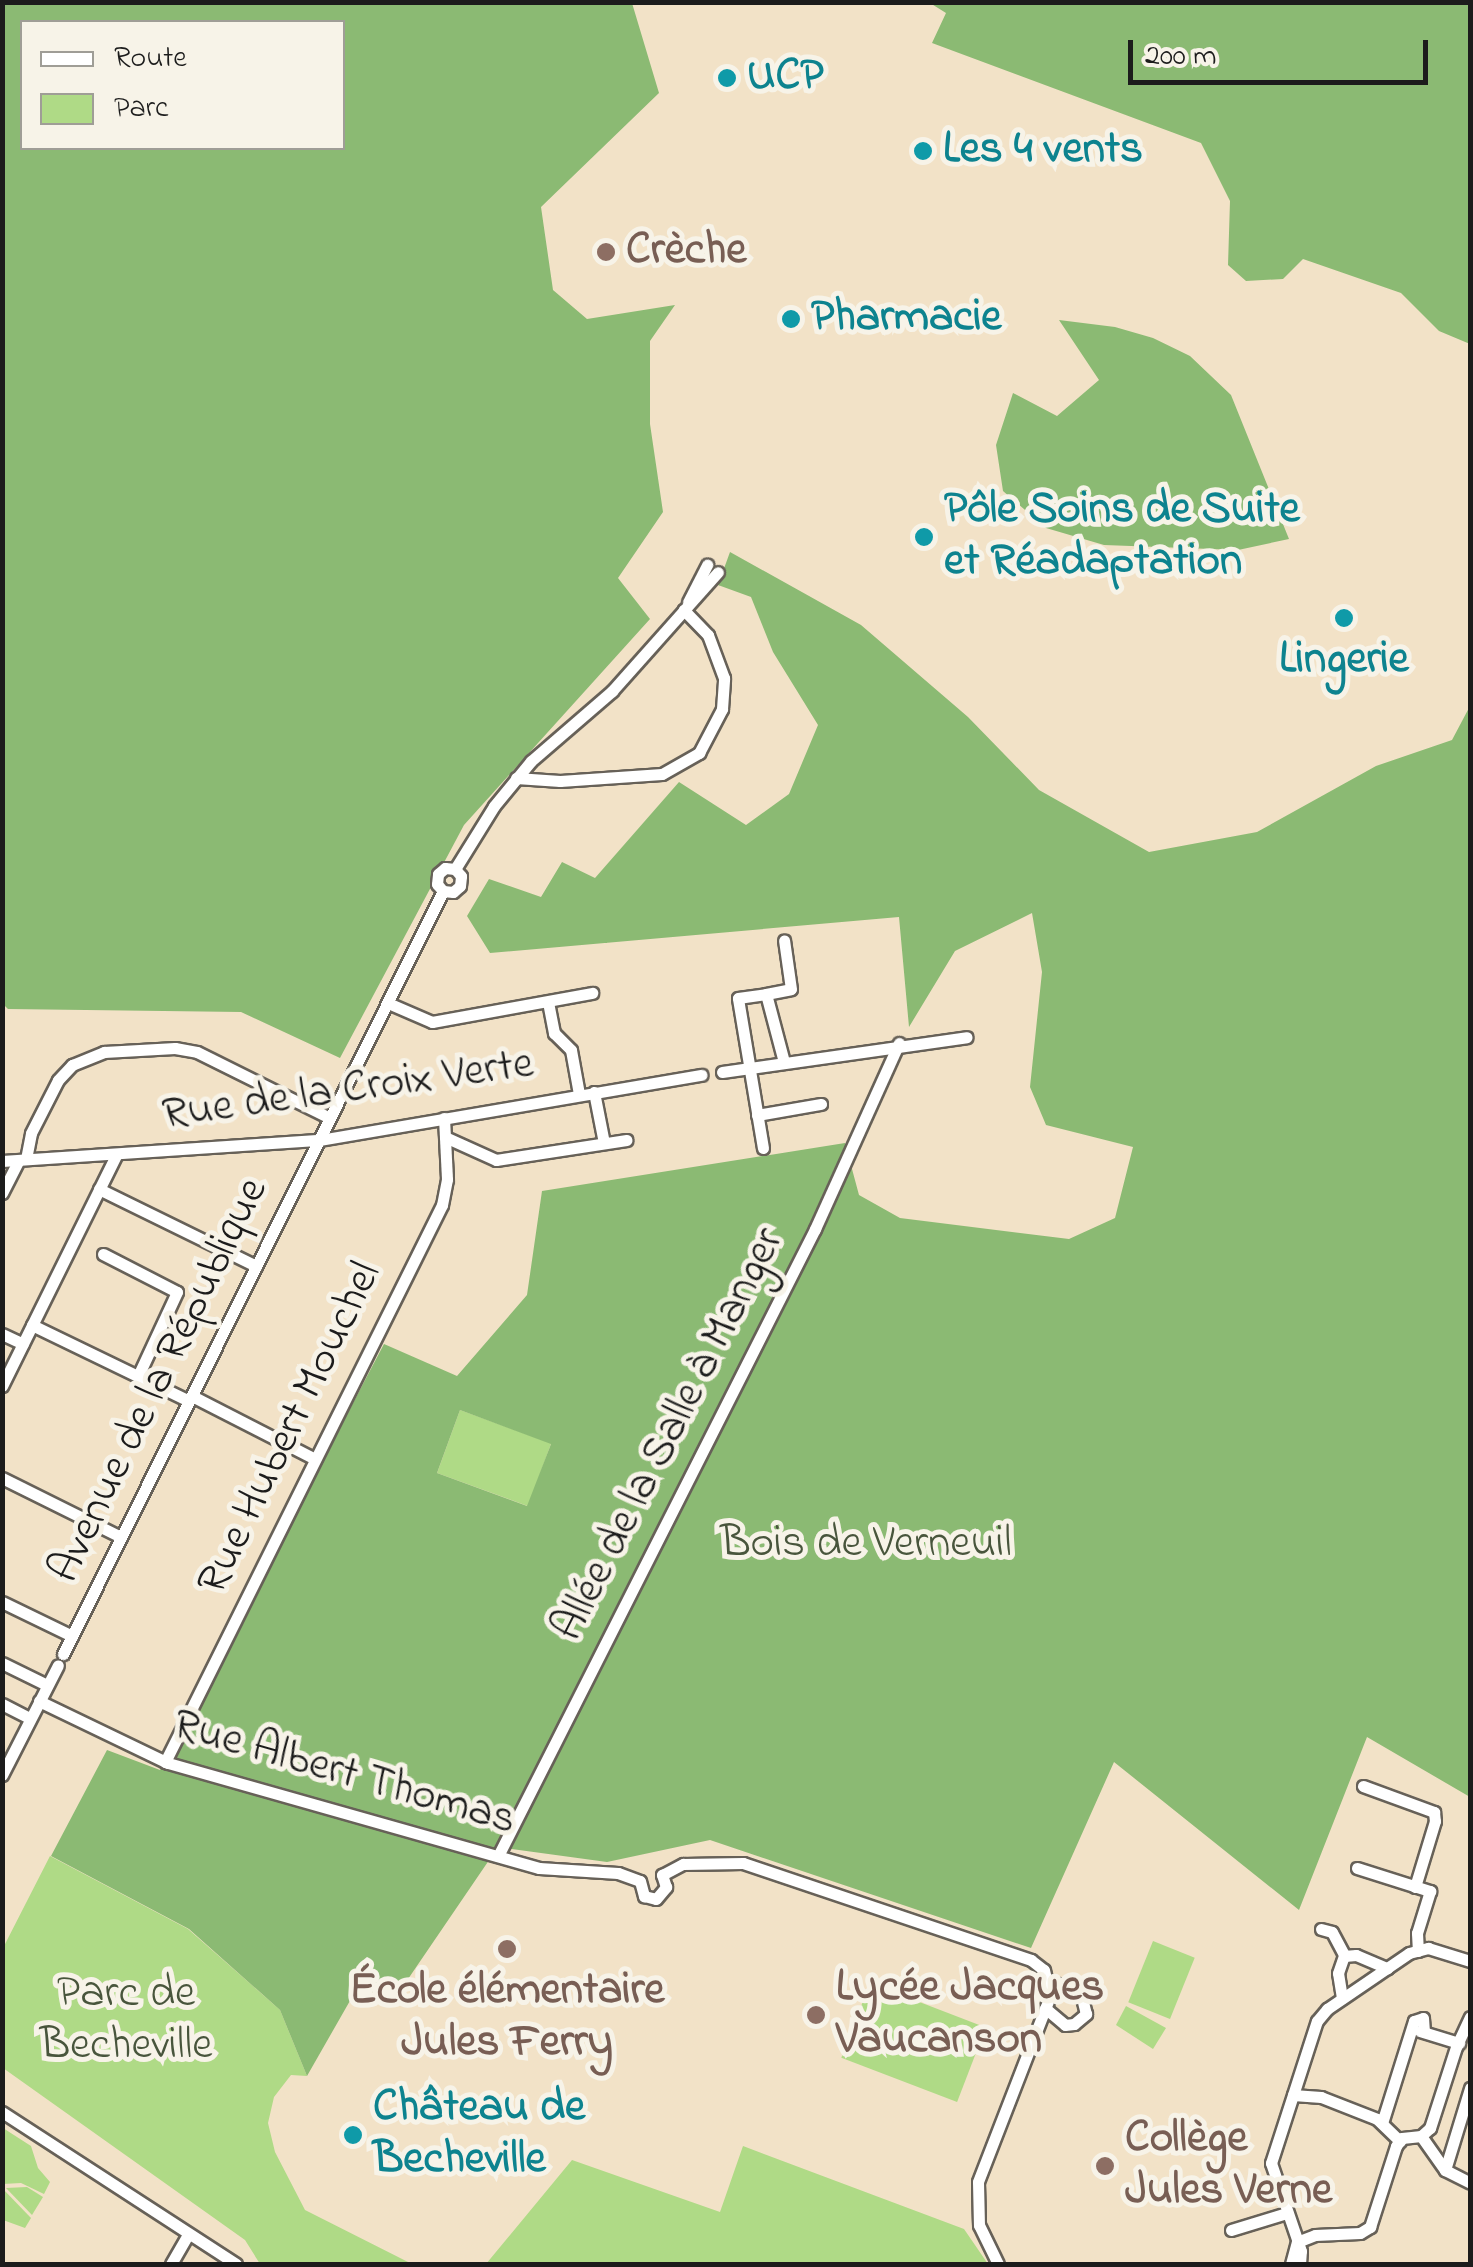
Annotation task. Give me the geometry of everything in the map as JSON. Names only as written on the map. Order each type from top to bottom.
[{"type":"street","points":[[516,778],[612,691],[684,610],[712,569]]},
{"type":"street","points":[[516,778],[570,780],[662,774],[700,753],[722,710],[724,678],[708,635],[684,610]]},
{"type":"street","name":"Avenue de la République","points":[[2,1776],[443,891],[453,892],[460,886],[461,876],[454,869],[516,778]]},
{"type":"street","points":[[763,1148],[738,998],[791,990],[784,940]]},
{"type":"street","points":[[388,1003],[432,1022],[592,993]]},
{"type":"street","points":[[766,994],[770,1024],[777,1022],[784,1062]]},
{"type":"street","points":[[548,1002],[554,1033],[572,1050],[579,1094]]},
{"type":"street","points":[[722,1072],[899,1043],[967,1037]]},
{"type":"street","name":"Allée de la Salle à Manger","points":[[498,1856],[815,1230],[899,1043]]},
{"type":"street","points":[[2,1193],[58,1080],[72,1066],[104,1052],[175,1048],[197,1052],[330,1118]]},
{"type":"street","name":"Rue de la Croix Verte","points":[[2,1161],[320,1140],[701,1075]]},
{"type":"street","points":[[594,1092],[604,1143]]},
{"type":"street","points":[[758,1115],[821,1104]]},
{"type":"street","name":"Rue Hubert Mouchel","points":[[164,1762],[442,1204],[447,1180],[444,1118]]},
{"type":"street","points":[[444,1137],[496,1160],[626,1140]]},
{"type":"street","points":[[2,1386],[116,1156]]},
{"type":"street","points":[[100,1189],[256,1266]]},
{"type":"street","points":[[104,1254],[177,1292],[138,1376]]},
{"type":"street","points":[[32,1325],[316,1459]]},
{"type":"street","points":[[2,1334],[23,1344]]},
{"type":"street","points":[[2,1478],[121,1538]]},
{"type":"street","points":[[2,1602],[72,1636]]},
{"type":"street","points":[[2,1663],[47,1686]]},
{"type":"street","name":"Rue Albert Thomas","points":[[39,1700],[164,1762],[540,1868],[618,1873],[640,1881]]},
{"type":"street","points":[[2,1704],[30,1718]]},
{"type":"street","points":[[1363,1786],[1434,1812],[1435,1821],[1416,1887]]},
{"type":"street","points":[[662,1875],[665,1891],[656,1899],[644,1896],[640,1881],[650,1872],[662,1875],[683,1864],[743,1863],[1030,1960],[1044,1970],[1050,1982],[1046,2008],[978,2182],[979,2225],[998,2264]]},
{"type":"street","points":[[1358,1868],[1430,1892],[1417,1933],[1418,1950]]},
{"type":"street","points":[[1321,1929],[1332,1932],[1345,1956]]},
{"type":"street","points":[[1300,2264],[1297,2242],[1271,2163],[1317,2022],[1342,1998],[1418,1950],[1428,1948],[1470,1960]]},
{"type":"street","points":[[1345,1956],[1356,1955],[1387,1968]]},
{"type":"street","points":[[1342,1998],[1338,1973],[1345,1956]]},
{"type":"street","points":[[1046,2008],[1065,2025],[1074,2024],[1086,2014],[1082,1998],[1068,1986],[1050,1982]]},
{"type":"street","points":[[1400,2140],[1422,2136],[1430,2128],[1470,2017]]},
{"type":"street","points":[[1382,2124],[1418,2030],[1464,2041]]},
{"type":"street","points":[[1445,2170],[1470,2088]]},
{"type":"street","points":[[1293,2095],[1321,2097],[1382,2124],[1400,2140]]},
{"type":"street","points":[[2,2112],[236,2264]]},
{"type":"street","points":[[1422,2136],[1445,2170],[1470,2184]]},
{"type":"street","points":[[1297,2242],[1315,2235],[1360,2234],[1370,2227],[1400,2140]]},
{"type":"street","points":[[1230,2230],[1286,2213]]},
{"type":"street","points":[[171,2264],[188,2234]]},
{"type":"street","points":[[1291,2264],[1297,2242]]},
{"type":"green space","points":[[3,3],[632,3],[659,93],[541,207],[553,290],[587,319],[675,305],[650,341],[650,424],[663,512],[618,578],[650,619],[464,825],[340,1058],[241,1012],[8,1009],[3,1004]]},
{"type":"green space","points":[[930,3],[1470,3],[1470,344],[1439,331],[1401,293],[1303,259],[1283,279],[1246,281],[1228,265],[1230,201],[1201,143],[932,43],[946,13]]},
{"type":"green space","points":[[1059,320],[1115,327],[1153,338],[1190,356],[1231,395],[1289,539],[1238,550],[1104,545],[1046,528],[1003,491],[996,445],[1013,393],[1057,416],[1099,380]]},
{"type":"green space","name":"Bois de Verneuil","points":[[730,552],[861,625],[968,717],[1039,790],[1149,852],[1257,832],[1376,766],[1452,740],[1470,706],[1470,1797],[1367,1737],[1299,1910],[1114,1762],[1031,1948],[710,1840],[607,1862],[498,1847],[406,1982],[351,1999],[307,2076],[280,2010],[189,1929],[51,1856],[107,1750],[160,1770],[384,1344],[457,1376],[527,1295],[542,1191],[845,1143],[859,1195],[900,1218],[1069,1239],[1115,1218],[1133,1147],[1046,1125],[1030,1087],[1042,972],[1032,913],[955,951],[909,1027],[899,917],[490,953],[467,916],[489,879],[541,897],[562,862],[595,878],[679,782],[746,825],[789,794],[818,725],[773,652],[751,597],[718,585]],"holes":[[[460,1410],[551,1444],[527,1506],[437,1473]]]},
{"type":"green space","points":[[460,1410],[551,1443],[528,1506],[437,1473]]},
{"type":"green space","name":"Parc de Becheville","points":[[50,1856],[188,1929],[280,2010],[307,2076],[291,2075],[274,2097],[268,2123],[275,2152],[305,2210],[412,2264],[260,2264],[245,2240],[3,2068],[3,1948]]},
{"type":"green space","points":[[1153,1941],[1195,1958],[1170,2019],[1128,2002]]},
{"type":"green space","points":[[870,1983],[986,2027],[957,2102],[841,2058]]},
{"type":"green space","points":[[1126,2006],[1166,2028],[1153,2049],[1116,2025]]},
{"type":"green space","points":[[3,2128],[31,2146],[38,2168],[50,2182],[44,2194],[21,2183],[3,2184]]},
{"type":"green space","points":[[743,2146],[964,2229],[988,2264],[486,2264],[572,2160],[720,2212]]},
{"type":"green space","points":[[27,2187],[43,2197],[32,2215],[6,2188]]},
{"type":"green space","points":[[3,2189],[31,2218],[25,2228],[3,2220]]},
{"type":"place","name":"UCP","points":[[727,78]]},
{"type":"place","name":"Les 4 vents","points":[[923,151]]},
{"type":"place","name":"Crèche","points":[[606,252]]},
{"type":"place","name":"Pharmacie","points":[[791,319]]},
{"type":"place","name":"Pôle Soins de Suite et Réadaptation","points":[[924,537]]},
{"type":"place","name":"Lingerie","points":[[1344,618]]},
{"type":"place","name":"École élémentaire Jules Ferry","points":[[507,1949]]},
{"type":"place","name":"Lycée Jacques Vaucanson","points":[[816,2015]]},
{"type":"place","name":"Château de Becheville","points":[[353,2135]]},
{"type":"place","name":"Collège Jules Verne","points":[[1105,2166]]}]
